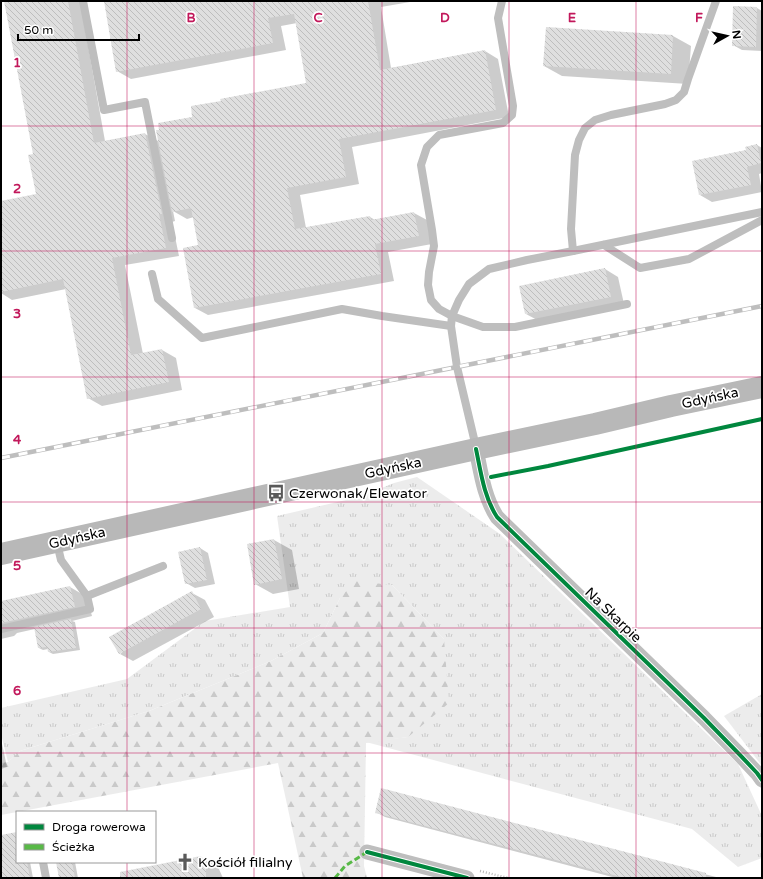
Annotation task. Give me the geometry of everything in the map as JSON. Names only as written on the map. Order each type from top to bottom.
[{"type":"main road","name":"Gdyńska","points":[[1,554],[762,387]]},
{"type":"street","name":"Na Skarpie","points":[[476,449],[486,494],[497,517],[704,718],[762,780]]},
{"type":"street","points":[[367,852],[467,878]]},
{"type":"lane","points":[[83,1],[104,110],[145,102],[172,238]]},
{"type":"lane","points":[[502,1],[498,18],[513,106],[512,115],[503,123],[439,135],[427,147],[421,165],[434,246],[428,272],[428,285],[431,300],[439,309],[452,316],[482,327],[516,327],[627,304]]},
{"type":"lane","points":[[574,251],[571,229],[575,155],[579,140],[585,128],[595,120],[665,104],[676,100],[684,92],[716,1]]},
{"type":"lane","points":[[476,449],[457,367],[451,326],[452,316],[459,300],[469,284],[489,268],[762,212]]},
{"type":"lane","points":[[604,245],[640,268],[689,259],[762,220]]},
{"type":"lane","points":[[152,274],[158,299],[202,338],[342,309],[451,326]]},
{"type":"lane","points":[[1,629],[90,609],[87,596],[61,560],[57,542]]},
{"type":"lane","points":[[87,596],[163,566]]},
{"type":"lane","points":[[43,863],[46,878]]},
{"type":"green space","points":[[417,477],[500,534],[738,764],[762,816],[762,858],[738,867],[692,829],[366,742],[408,737],[444,639],[392,585],[340,598],[323,633],[271,661],[149,711],[20,751],[8,762],[1,734],[1,708],[127,679],[205,621],[290,607],[277,516],[359,497],[394,483]]},
{"type":"green space","points":[[355,581],[392,585],[444,639],[449,703],[408,737],[366,743],[364,866],[367,878],[303,878],[278,763],[1,815],[1,763],[8,762],[20,751],[149,711],[271,661],[323,633],[340,598]]},
{"type":"green space","points":[[762,694],[762,766],[724,716]]},
{"type":"building","points":[[4,1],[68,1],[94,143],[145,133],[162,214],[159,214],[166,248],[112,258],[131,355],[162,349],[169,382],[87,399],[63,279],[1,292],[1,201],[36,194],[28,155],[33,154]]},
{"type":"building","points":[[104,1],[368,1],[380,70],[485,50],[496,110],[339,139],[346,177],[287,188],[295,229],[370,216],[371,220],[414,212],[419,236],[375,244],[381,274],[194,308],[183,248],[198,245],[191,208],[172,212],[156,130],[159,130],[158,123],[192,117],[191,106],[306,83],[294,14],[268,18],[273,43],[116,72]]},
{"type":"building","points":[[733,6],[757,7],[756,47],[732,46]]},
{"type":"building","points":[[546,27],[673,35],[671,74],[543,66]]},
{"type":"building","points":[[757,144],[761,163],[747,167],[751,185],[699,195],[692,161],[746,150],[745,147]]},
{"type":"building","points":[[605,268],[611,297],[525,314],[519,286]]},
{"type":"building","points":[[274,539],[282,579],[254,585],[247,544]]},
{"type":"building","points":[[200,547],[207,580],[185,584],[178,552]]},
{"type":"building","points":[[70,586],[75,607],[1,623],[1,601]]},
{"type":"building","points":[[192,591],[201,609],[119,654],[109,637]]},
{"type":"building","points":[[71,619],[76,648],[48,652],[47,647],[38,648],[34,627]]},
{"type":"building","points":[[381,788],[706,873],[706,878],[625,878],[375,813]]},
{"type":"building","points":[[16,832],[16,863],[27,863],[30,878],[1,878],[1,835]]},
{"type":"building","name":"Kościół filialny","points":[[201,856],[206,869],[206,878],[120,878],[120,872]]},
{"type":"building","points":[[56,863],[72,863],[75,878],[59,878]]},
{"type":"railway","points":[[1,458],[762,306]]},
{"type":"marked path","points":[[335,878],[345,866],[367,852]]},
{"type":"cycle path","points":[[491,477],[762,419]]},
{"type":"cycle path","points":[[476,449],[486,493],[497,517],[704,718],[762,780]]},
{"type":"cycle path","points":[[367,852],[467,878]]},
{"type":"place","name":"Czerwonak/Elewator","points":[[276,493]]},
{"type":"place","name":"Kościół filialny","points":[[185,862]]}]
